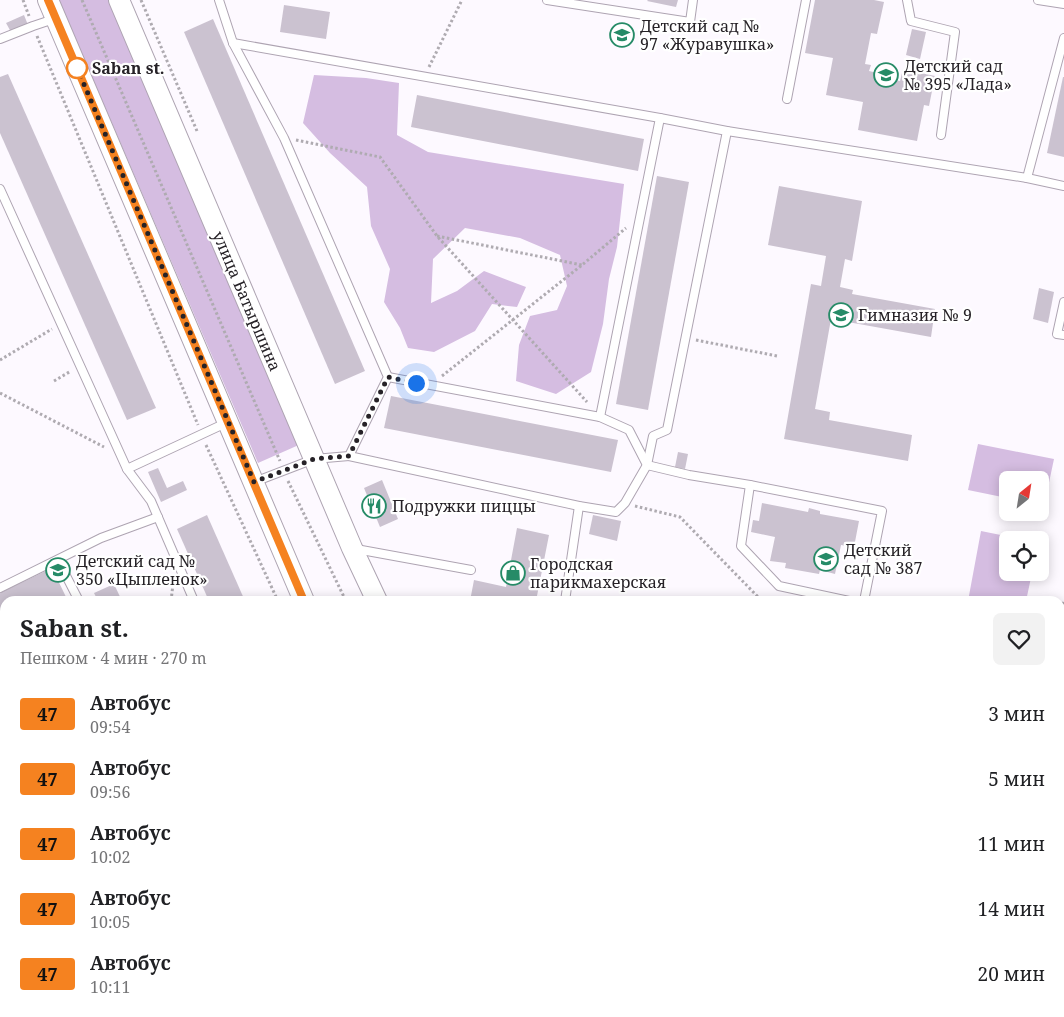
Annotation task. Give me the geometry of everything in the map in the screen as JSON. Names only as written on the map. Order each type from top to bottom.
[{"type":"street","points":[[48,0],[302,596]]},
{"type":"street","name":"улица Батыршина","points":[[124,1],[314,459],[375,596]]},
{"type":"lane","points":[[219,0],[233,43],[284,138],[388,377],[349,456]]},
{"type":"lane","points":[[547,0],[690,22],[693,0]]},
{"type":"lane","points":[[787,99],[806,0]]},
{"type":"lane","points":[[907,0],[911,21],[955,32],[941,135]]},
{"type":"lane","points":[[1038,0],[1064,4]]},
{"type":"lane","points":[[0,39],[56,19]]},
{"type":"lane","points":[[1027,178],[1064,38]]},
{"type":"lane","points":[[233,43],[726,131],[1027,178],[1064,186]]},
{"type":"lane","points":[[600,417],[660,118]]},
{"type":"lane","points":[[254,482],[314,459],[349,456],[580,506],[616,512],[625,503],[647,465],[653,436],[667,430],[726,131]]},
{"type":"lane","points":[[0,189],[120,455],[127,469],[151,502],[192,596]]},
{"type":"lane","points":[[1064,302],[1057,334],[1064,335]]},
{"type":"lane","points":[[388,377],[600,417],[629,430],[647,465],[689,475],[882,511],[865,596]]},
{"type":"lane","points":[[127,469],[228,422]]},
{"type":"lane","points":[[750,485],[741,546],[779,586],[826,596]]},
{"type":"lane","points":[[565,596],[580,506]]},
{"type":"lane","points":[[0,588],[101,538],[158,517]]},
{"type":"lane","points":[[352,548],[471,570]]},
{"type":"lane","points":[[58,560],[76,596]]},
{"type":"path","points":[[22,0],[202,434],[276,596]]},
{"type":"path","points":[[82,0],[284,471],[344,596]]},
{"type":"path","points":[[425,76],[462,0]]},
{"type":"path","points":[[284,138],[380,158],[437,236],[600,417]]},
{"type":"path","points":[[430,386],[640,217]]},
{"type":"path","points":[[437,236],[582,265]]},
{"type":"path","points":[[0,360],[61,323]]},
{"type":"path","points":[[685,338],[777,356]]},
{"type":"path","points":[[54,381],[80,366]]},
{"type":"path","points":[[0,392],[120,455]]},
{"type":"path","points":[[625,503],[680,517],[757,596]]},
{"type":"shaded area","points":[[59,0],[109,0],[301,444],[258,463]]},
{"type":"shaded area","points":[[314,75],[366,78],[399,83],[397,135],[428,152],[624,184],[617,247],[609,279],[603,324],[591,372],[556,394],[516,381],[519,345],[530,316],[557,310],[567,286],[560,255],[520,238],[465,228],[433,259],[431,303],[457,291],[484,271],[526,287],[517,307],[492,304],[475,331],[434,352],[408,348],[400,328],[384,302],[390,269],[371,226],[367,187],[330,153],[303,123]]},
{"type":"shaded area","points":[[978,444],[1054,459],[1049,482],[1049,471],[999,471],[999,496],[968,490]]},
{"type":"shaded area","points":[[981,531],[999,535],[999,581],[1030,581],[1027,596],[969,596]]},
{"type":"building","points":[[648,0],[678,0],[676,7]]},
{"type":"building","points":[[815,0],[874,0],[884,2],[877,34],[871,33],[865,64],[871,65],[869,71],[891,76],[890,79],[900,81],[903,69],[935,76],[929,106],[924,105],[917,141],[858,130],[863,102],[826,95],[833,58],[805,53]]},
{"type":"building","points":[[284,5],[330,12],[326,39],[280,32]]},
{"type":"building","points":[[24,15],[28,25],[11,32],[6,23]]},
{"type":"building","points":[[213,19],[365,371],[335,384],[184,32]]},
{"type":"building","points":[[912,29],[926,32],[920,59],[906,55]]},
{"type":"building","points":[[8,74],[156,408],[127,420],[0,133],[0,77]]},
{"type":"building","points":[[1064,77],[1064,157],[1047,153]]},
{"type":"building","points":[[417,95],[644,139],[638,171],[411,127]]},
{"type":"building","points":[[657,176],[689,182],[648,410],[616,404]]},
{"type":"building","points":[[779,186],[862,201],[852,261],[845,259],[840,287],[853,290],[852,294],[935,309],[931,337],[831,319],[815,409],[830,412],[829,420],[912,435],[908,461],[784,439],[811,284],[821,286],[826,256],[768,245]]},
{"type":"building","points":[[1039,288],[1054,292],[1048,323],[1033,319]]},
{"type":"building","points":[[391,396],[618,440],[611,472],[384,428]]},
{"type":"building","points":[[678,452],[688,454],[685,469],[675,467]]},
{"type":"building","points":[[158,468],[167,488],[183,481],[187,490],[161,502],[148,472]]},
{"type":"building","points":[[382,480],[398,519],[380,527],[364,488]]},
{"type":"building","points":[[762,503],[808,512],[809,508],[820,511],[820,514],[859,521],[854,547],[841,545],[835,574],[820,570],[819,574],[785,568],[786,563],[770,561],[775,537],[751,532],[753,520],[759,521]]},
{"type":"building","points":[[207,515],[243,596],[207,596],[177,529]]},
{"type":"building","points":[[593,515],[621,521],[617,541],[589,534]]},
{"type":"building","points":[[517,528],[549,535],[537,596],[471,596],[474,580],[506,587]]},
{"type":"building","points":[[52,568],[66,596],[0,596],[0,593]]},
{"type":"building","points":[[114,584],[120,596],[96,596],[94,593]]},
{"type":"bus line","name":"47","points":[[48,0],[302,596]]},
{"type":"place","name":"Детский сад № 97 «Журавушка»","points":[[622,35]]},
{"type":"place","name":"Saban st.","points":[[77,68]]},
{"type":"place","name":"Детский сад № 395 «Лада»","points":[[886,75]]},
{"type":"place","name":"Гимназия № 9","points":[[841,315]]},
{"type":"place","name":"Подружки пиццы","points":[[374,506]]},
{"type":"place","name":"Детский сад № 387","points":[[826,559]]},
{"type":"place","name":"Детский сад № 350 «Цыпленок»","points":[[58,570]]},
{"type":"place","name":"Городская парикмахерская","points":[[513,573]]},
{"type":"route","points":[[77,68],[254,482],[314,459],[349,456],[388,377],[416,383]]}]
